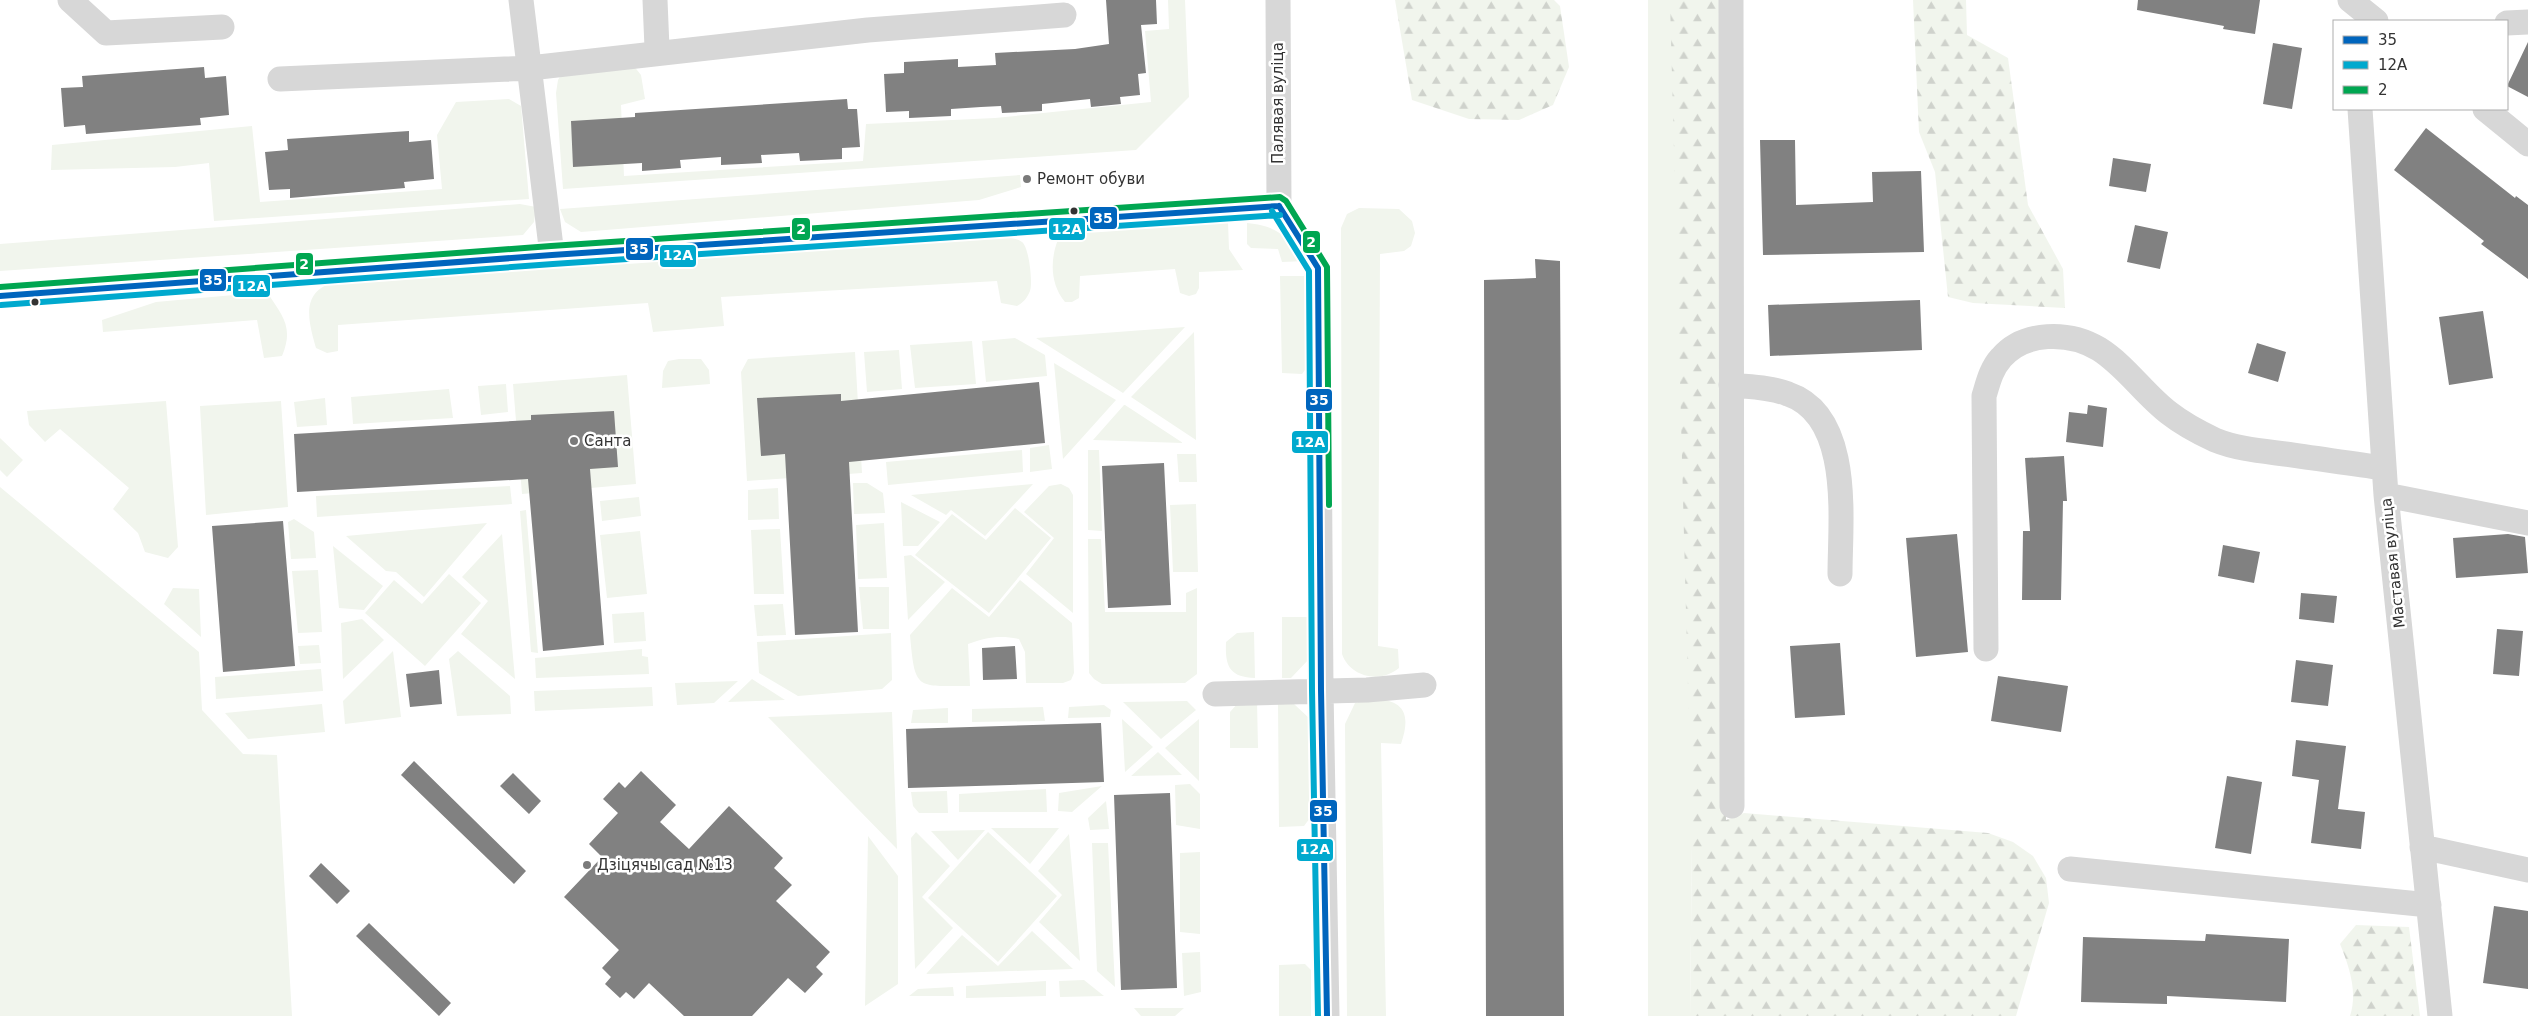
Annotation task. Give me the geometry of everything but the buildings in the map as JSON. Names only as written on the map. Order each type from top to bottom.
[{"type":"street","points":[[70,0],[106,33],[222,28]]},
{"type":"street","points":[[521,0],[552,255]]},
{"type":"street","points":[[654,0],[657,48]]},
{"type":"street","name":"Палявая вуліца","points":[[1278,0],[1279,206]]},
{"type":"street","points":[[1730,0],[1732,806]]},
{"type":"street","points":[[2353,8],[2374,20]]},
{"type":"street","points":[[280,79],[530,68],[868,30],[1064,15]]},
{"type":"street","points":[[2508,23],[2528,22]]},
{"type":"street","name":"Маставая вуліца","points":[[2360,110],[2386,495],[2440,1016]]},
{"type":"street","points":[[2485,110],[2528,144]]},
{"type":"street","points":[[0,296],[552,255],[1279,206],[1318,268],[1321,690],[1328,1016]]},
{"type":"street","points":[[1986,649],[1984,396],[1991,373],[2000,359],[2013,347],[2034,338],[2058,336],[2080,340],[2099,349],[2117,363],[2168,412],[2190,428],[2217,441],[2241,448],[2384,468]]},
{"type":"street","points":[[1731,385],[1770,389],[1790,394],[1810,408],[1826,428],[1837,453],[1840,482],[1840,574]]},
{"type":"street","points":[[2386,495],[2528,523]]},
{"type":"street","points":[[1214,694],[1424,685]]},
{"type":"street","points":[[2422,847],[2528,870]]},
{"type":"street","points":[[2070,869],[2428,905]]},
{"type":"green space","points":[[1168,0],[1185,0],[1189,97],[1136,150],[563,189],[556,93],[558,80],[565,68],[633,65],[641,75],[645,99],[621,105],[624,176],[863,161],[866,124],[995,118],[1151,102],[1145,31],[1169,29]]},
{"type":"green space","points":[[1395,0],[1554,0],[1560,6],[1569,67],[1553,105],[1519,120],[1469,119],[1412,100]]},
{"type":"green space","points":[[1648,0],[1720,0],[1727,561],[1726,821],[1692,842],[1690,1016],[1648,1016]]},
{"type":"green space","points":[[1670,0],[1720,0],[1726,820],[1744,813],[1988,833],[2013,842],[2033,856],[2046,878],[2049,903],[2016,1016],[1690,1016],[1692,842]]},
{"type":"green space","points":[[1913,0],[1966,0],[1967,35],[2008,58],[2028,205],[2063,269],[2065,308],[1973,303],[1948,297],[1935,172],[1919,132]]},
{"type":"green space","points":[[509,99],[521,106],[529,199],[214,221],[209,163],[175,167],[51,170],[52,145],[252,126],[260,202],[442,189],[437,135],[456,102]]},
{"type":"green space","points":[[1020,175],[1021,187],[979,200],[581,232],[565,222],[560,209]]},
{"type":"green space","points":[[520,204],[536,207],[534,222],[523,235],[0,271],[0,244]]},
{"type":"green space","points":[[1359,208],[1399,209],[1412,221],[1415,233],[1411,246],[1404,251],[1380,254],[1378,646],[1398,649],[1399,668],[1383,676],[1375,677],[1359,673],[1346,662],[1342,654],[1341,228],[1347,214]]},
{"type":"green space","points":[[1228,222],[1229,249],[1243,270],[1199,272],[1199,288],[1196,294],[1189,296],[1180,293],[1175,269],[1080,276],[1079,298],[1072,302],[1065,302],[1056,286],[1053,269],[1054,252],[1060,235],[1069,230]]},
{"type":"green space","points":[[1247,223],[1267,227],[1282,234],[1306,261],[1282,262],[1278,249],[1251,248],[1247,244]]},
{"type":"green space","points":[[999,237],[1019,240],[1027,251],[1031,287],[1026,298],[1017,306],[1001,303],[997,281],[721,297],[724,326],[653,332],[648,303],[338,325],[338,351],[327,353],[316,348],[309,319],[309,310],[315,294],[321,288],[331,283]]},
{"type":"green space","points":[[1280,276],[1306,276],[1308,366],[1302,374],[1282,373]]},
{"type":"green space","points":[[267,292],[282,316],[287,330],[282,356],[264,358],[257,320],[103,332],[102,320],[156,302]]},
{"type":"green space","points":[[1185,327],[1123,393],[1036,338]]},
{"type":"green space","points":[[1194,332],[1196,440],[1131,397]]},
{"type":"green space","points":[[1015,338],[1045,355],[1047,376],[986,382],[982,341]]},
{"type":"green space","points":[[972,341],[976,384],[915,388],[910,345]]},
{"type":"green space","points":[[899,350],[902,389],[867,392],[864,352]]},
{"type":"green space","points":[[855,352],[862,473],[747,481],[741,372],[748,359]]},
{"type":"green space","points":[[701,359],[709,370],[710,384],[662,388],[663,371],[668,361]]},
{"type":"green space","points":[[1054,363],[1116,400],[1063,459]]},
{"type":"green space","points":[[627,375],[636,484],[522,494],[513,384]]},
{"type":"green space","points":[[506,384],[508,412],[481,415],[478,386]]},
{"type":"green space","points":[[449,389],[453,418],[353,424],[351,397]]},
{"type":"green space","points":[[325,398],[327,425],[297,427],[294,402]]},
{"type":"green space","points":[[166,401],[178,547],[168,558],[145,552],[138,533],[113,509],[129,488],[60,429],[45,442],[29,425],[27,411]]},
{"type":"green space","points":[[281,401],[288,507],[206,515],[200,406]]},
{"type":"green space","points":[[1125,405],[1183,443],[1093,440]]},
{"type":"green space","points":[[0,438],[23,460],[7,477],[0,470]]},
{"type":"green space","points":[[1049,445],[1052,469],[1030,472],[1030,448]]},
{"type":"green space","points":[[1022,450],[1023,472],[888,485],[886,462]]},
{"type":"green space","points":[[1088,450],[1099,450],[1102,531],[1088,530]]},
{"type":"green space","points":[[1177,454],[1196,454],[1197,482],[1179,482]]},
{"type":"green space","points":[[853,483],[867,483],[883,493],[885,513],[854,514]]},
{"type":"green space","points":[[1033,484],[985,536],[951,510],[946,515],[911,495]]},
{"type":"green space","points":[[1061,484],[1069,488],[1073,495],[1073,613],[1026,574],[1054,538],[1024,512],[1049,486]]},
{"type":"green space","points":[[510,486],[512,504],[317,517],[316,496]]},
{"type":"green space","points":[[0,487],[199,652],[202,710],[243,754],[277,755],[292,1016],[0,1016]]},
{"type":"green space","points":[[778,488],[779,519],[748,520],[748,490]]},
{"type":"green space","points":[[639,497],[641,516],[602,521],[600,501]]},
{"type":"green space","points":[[901,502],[940,522],[918,546],[903,546]]},
{"type":"green space","points":[[1196,504],[1198,572],[1173,572],[1170,505]]},
{"type":"green space","points":[[1015,508],[1051,538],[989,613],[915,555],[952,514],[986,540]]},
{"type":"green space","points":[[526,510],[538,653],[531,652],[520,511]]},
{"type":"green space","points":[[294,519],[314,532],[316,558],[291,559],[288,522]]},
{"type":"green space","points":[[487,523],[424,597],[396,572],[386,571],[346,536]]},
{"type":"green space","points":[[884,523],[887,578],[858,579],[856,525]]},
{"type":"green space","points":[[780,529],[784,594],[754,594],[751,530]]},
{"type":"green space","points":[[640,531],[647,594],[607,598],[600,535]]},
{"type":"green space","points":[[502,534],[515,679],[461,634],[488,601],[462,577]]},
{"type":"green space","points":[[1088,539],[1101,539],[1105,612],[1186,612],[1186,593],[1197,588],[1197,674],[1185,683],[1102,684],[1089,673]]},
{"type":"green space","points":[[333,546],[383,586],[364,610],[339,608]]},
{"type":"green space","points":[[911,555],[945,582],[908,620],[904,556]]},
{"type":"green space","points":[[318,570],[322,632],[298,633],[292,571]]},
{"type":"green space","points":[[449,574],[481,603],[425,666],[365,613],[394,580],[422,604]]},
{"type":"green space","points":[[1020,580],[1072,623],[1074,673],[1071,680],[1063,683],[1026,683],[1025,652],[1019,639],[1006,637],[987,638],[968,644],[970,686],[929,685],[917,676],[910,635],[952,588],[989,617]]},
{"type":"green space","points":[[859,587],[889,587],[889,629],[863,629]]},
{"type":"green space","points":[[173,588],[199,589],[201,637],[164,604]]},
{"type":"green space","points":[[783,604],[786,635],[757,636],[754,605]]},
{"type":"green space","points":[[644,612],[646,641],[614,643],[612,614]]},
{"type":"green space","points":[[1282,617],[1309,617],[1310,658],[1291,678],[1282,678]]},
{"type":"green space","points":[[362,619],[384,640],[343,679],[341,623]]},
{"type":"green space","points":[[1254,632],[1255,678],[1239,675],[1234,672],[1230,669],[1226,658],[1226,642],[1237,633]]},
{"type":"green space","points":[[891,633],[892,680],[882,689],[798,696],[759,673],[757,642]]},
{"type":"green space","points":[[319,645],[321,663],[300,664],[298,646]]},
{"type":"green space","points":[[642,649],[642,656],[648,657],[649,674],[536,678],[535,658]]},
{"type":"green space","points":[[393,651],[401,717],[345,724],[343,701]]},
{"type":"green space","points":[[458,651],[510,696],[511,714],[457,716],[449,659]]},
{"type":"green space","points":[[321,669],[323,691],[216,699],[215,677]]},
{"type":"green space","points":[[752,679],[785,700],[728,702]]},
{"type":"green space","points":[[738,681],[714,703],[677,705],[675,683]]},
{"type":"green space","points":[[652,687],[653,706],[535,711],[534,691]]},
{"type":"green space","points":[[1374,699],[1393,702],[1403,711],[1405,717],[1404,734],[1401,744],[1381,743],[1386,1016],[1347,1016],[1345,724],[1355,703]]},
{"type":"green space","points":[[1187,701],[1196,710],[1161,739],[1123,702]]},
{"type":"green space","points":[[1257,701],[1258,748],[1230,748],[1230,712],[1238,703]]},
{"type":"green space","points":[[1278,702],[1294,704],[1309,718],[1310,818],[1304,826],[1279,827]]},
{"type":"green space","points":[[322,704],[325,732],[248,739],[225,713]]},
{"type":"green space","points":[[1104,705],[1111,710],[1110,717],[1068,718],[1069,707]]},
{"type":"green space","points":[[1043,707],[1045,721],[972,722],[972,709]]},
{"type":"green space","points":[[948,708],[948,723],[911,723],[913,710]]},
{"type":"green space","points":[[892,712],[897,849],[768,717]]},
{"type":"green space","points":[[1122,719],[1153,747],[1125,772]]},
{"type":"green space","points":[[1199,719],[1199,781],[1165,748]]},
{"type":"green space","points":[[1158,752],[1182,775],[1131,776]]},
{"type":"green space","points":[[1190,784],[1200,794],[1200,829],[1176,825],[1175,785]]},
{"type":"green space","points":[[1102,786],[1072,812],[1058,811],[1059,793]]},
{"type":"green space","points":[[1046,789],[1047,812],[959,812],[959,794]]},
{"type":"green space","points":[[947,791],[948,813],[919,813],[913,806],[911,792]]},
{"type":"green space","points":[[1106,801],[1109,829],[1090,830],[1088,818]]},
{"type":"green space","points":[[991,828],[1059,828],[1030,864]]},
{"type":"green space","points":[[985,830],[958,860],[931,831]]},
{"type":"green space","points":[[916,832],[950,866],[922,897],[953,928],[915,969],[911,838]]},
{"type":"green space","points":[[988,832],[1057,896],[998,962],[928,898]]},
{"type":"green space","points":[[1069,834],[1080,961],[1039,922],[1062,895],[1038,871]]},
{"type":"green space","points":[[868,836],[898,876],[898,984],[865,1006]]},
{"type":"green space","points":[[1092,843],[1108,843],[1115,987],[1097,971]]},
{"type":"green space","points":[[1200,852],[1200,934],[1180,932],[1180,853]]},
{"type":"green space","points":[[2356,925],[2409,927],[2420,1016],[2350,1016],[2353,988],[2340,944]]},
{"type":"green space","points":[[1032,931],[1073,969],[926,974],[962,935],[998,966]]},
{"type":"green space","points":[[1200,952],[1201,992],[1184,996],[1182,953]]},
{"type":"green space","points":[[1305,964],[1311,970],[1311,1016],[1279,1016],[1279,965]]},
{"type":"green space","points":[[1084,980],[1104,996],[1060,997],[1059,981]]},
{"type":"green space","points":[[1046,981],[1046,996],[966,998],[966,986]]},
{"type":"green space","points":[[953,987],[954,996],[909,996],[918,989]]},
{"type":"green space","points":[[1134,1008],[1184,1008],[1175,1016],[1141,1016]]},
{"type":"transit line","name":"2","points":[[0,287],[551,246],[1280,197],[1286,201],[1327,267],[1329,505]]},
{"type":"transit line","name":"35","points":[[1279,206],[1318,268],[1321,690],[1327,1016]]},
{"type":"transit line","name":"35","points":[[0,296],[552,255],[1279,206]]},
{"type":"transit line","name":"12А","points":[[1272,211],[1309,271],[1312,690],[1318,1016]]},
{"type":"transit line","name":"12А","points":[[1,305],[553,264],[1280,215]]},
{"type":"place","name":"Ремонт обуви","points":[[1027,179]]},
{"type":"place","name":"Санта","points":[[574,441]]},
{"type":"place","name":"Дзіцячы сад №13","points":[[587,865]]}]
